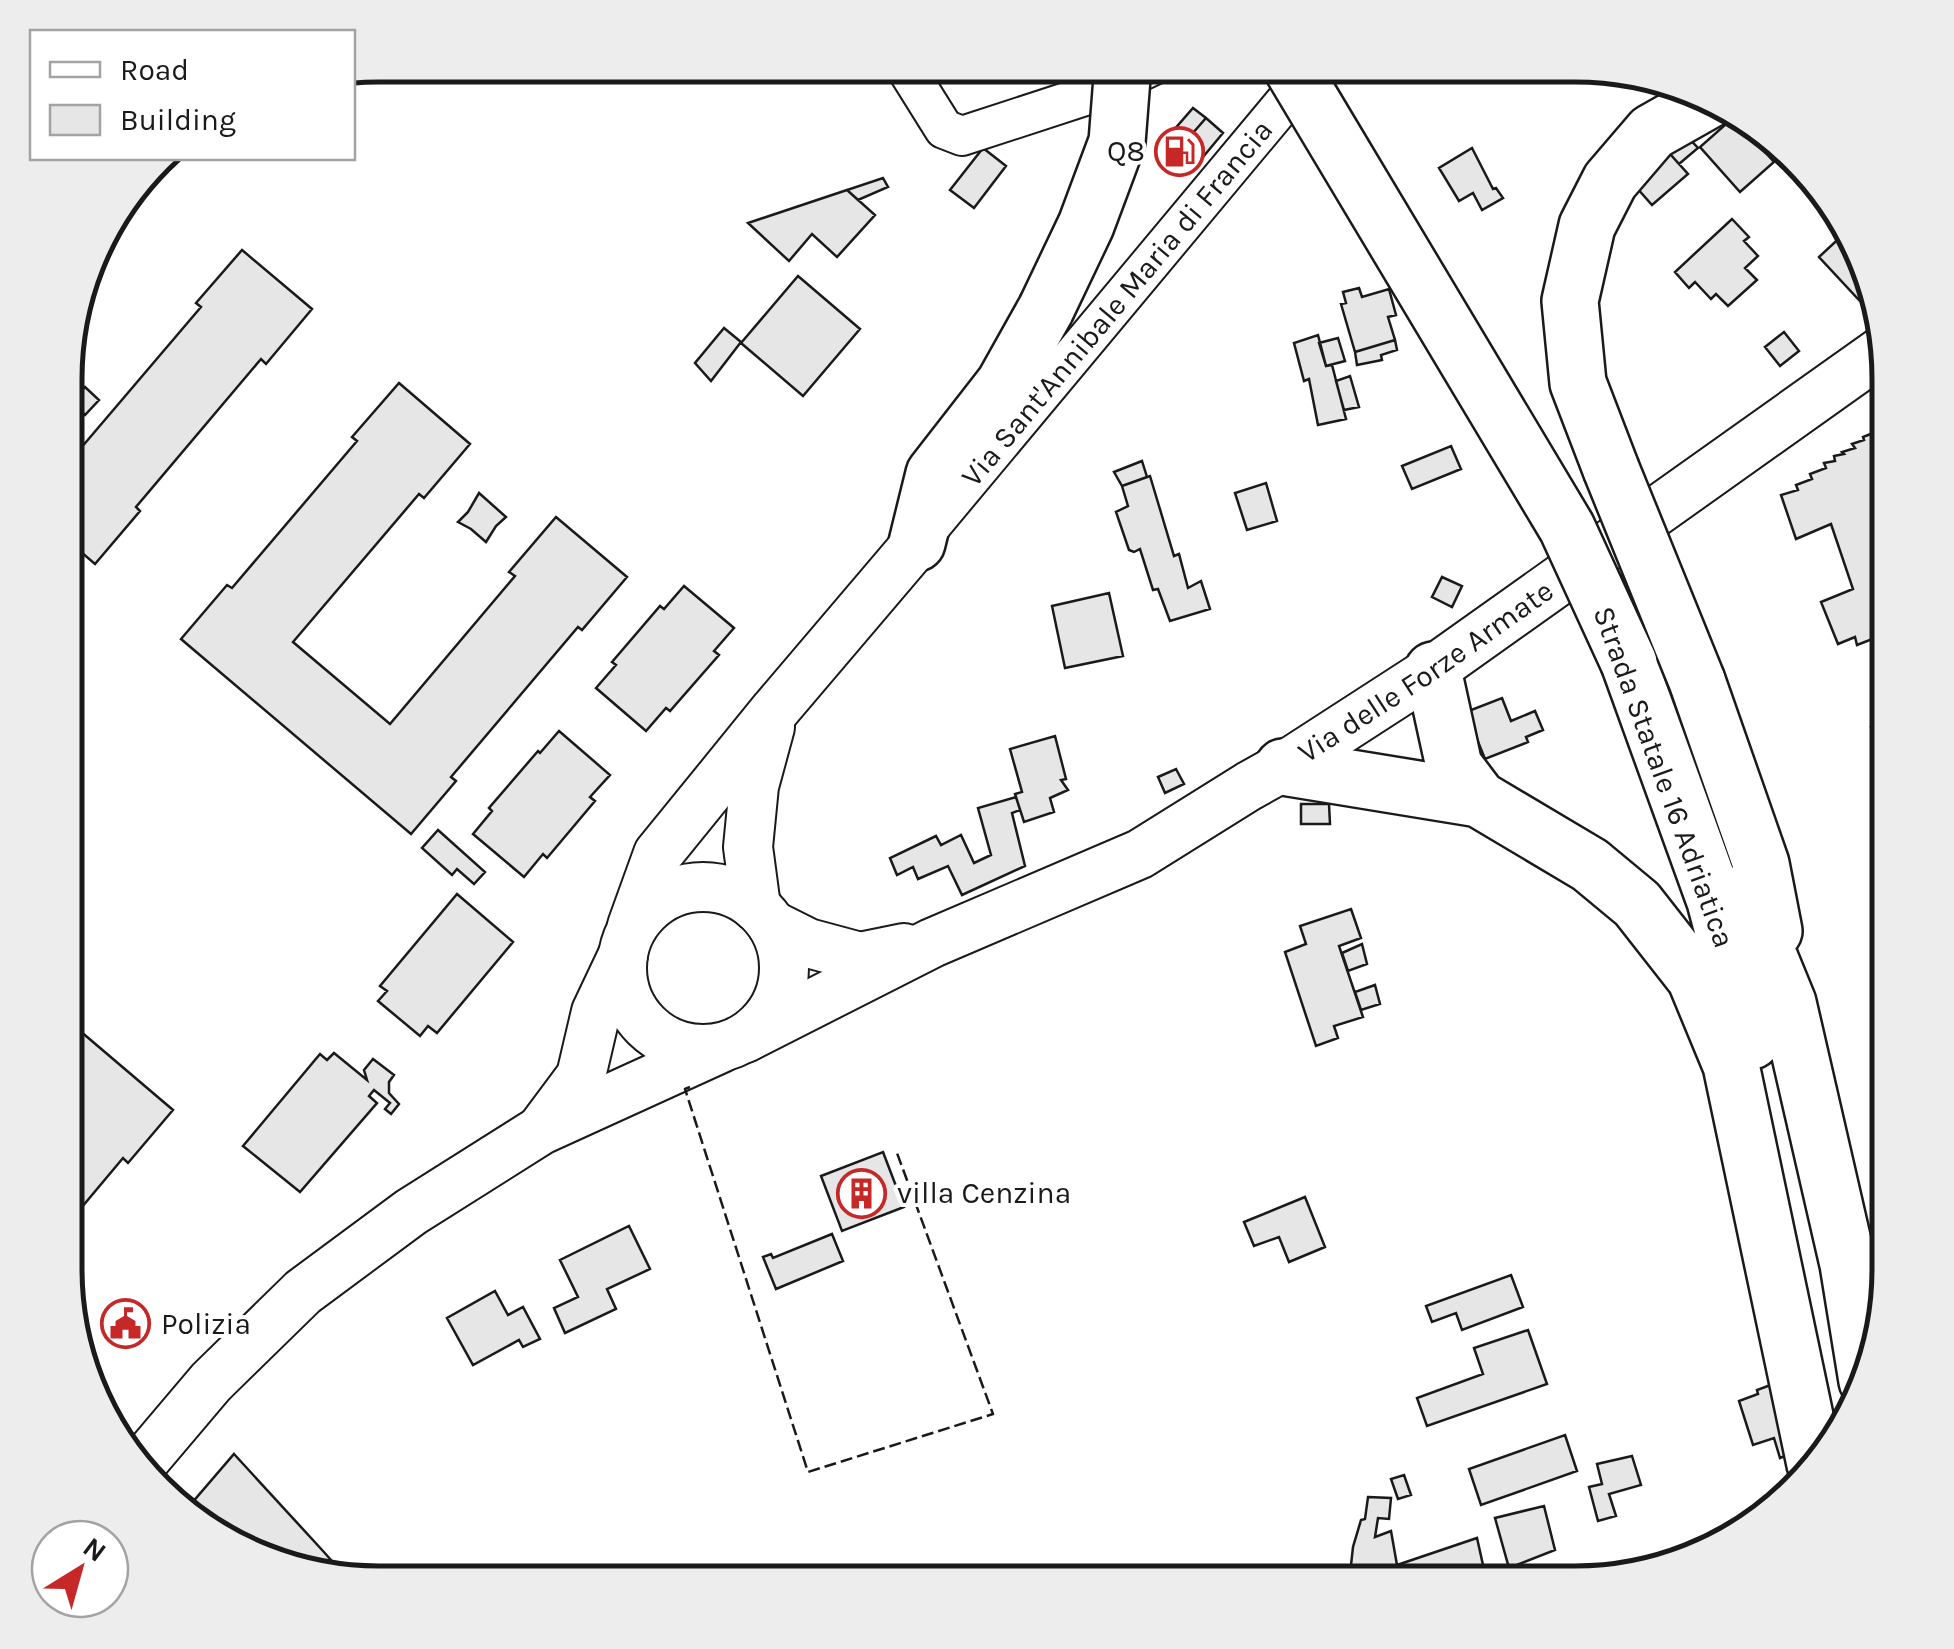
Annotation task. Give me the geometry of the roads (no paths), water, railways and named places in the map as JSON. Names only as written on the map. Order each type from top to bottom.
[{"type":"highway","points":[[917,543],[934,474],[1004,384],[1086,225],[1118,142],[1107,83]]},
{"type":"highway","name":"Strada Statale 16 Adriatica","points":[[1300,83],[1640,655],[1788,1003],[1848,1264],[1861,1346]]},
{"type":"highway","name":"Strada Statale 16 Adriatica","points":[[1340,83],[1514,365],[1584,501],[1640,655],[1715,901],[1796,1212],[1829,1422]]},
{"type":"highway","points":[[1695,108],[1652,132],[1610,181],[1587,226],[1570,301],[1578,383],[1697,682],[1761,864],[1788,1003]]},
{"type":"highway","points":[[1433,670],[1454,766],[1480,799],[1590,866],[1636,904],[1695,978],[1732,1065],[1812,1448]]},
{"type":"highway","points":[[1283,767],[1480,799]]},
{"type":"main road","name":"Via delle Forze Armate","points":[[541,1130],[733,1043],[932,943],[1140,854],[1433,670],[1871,359]]},
{"type":"main road","points":[[149,1456],[211,1382],[302,1292],[411,1212],[541,1130],[581,1076],[596,1012],[658,854],[917,543]]},
{"type":"main road","points":[[764,916],[735,894],[712,887],[688,888],[665,896],[645,910],[626,942],[622,982],[631,1007],[647,1028],[669,1042],[695,1049],[733,1043],[765,1022],[778,1000],[784,974],[782,948],[764,916],[748,847],[754,786],[775,710]]},
{"type":"main road","name":"Via delle Forze Armate","points":[[764,916],[808,943],[860,957],[932,943]]},
{"type":"street","points":[[915,83],[944,130],[962,136],[1085,83]]},
{"type":"street","name":"Via Sant'Annibale Maria di Francia","points":[[917,543],[1302,83]]},
{"type":"place","name":"Q8","points":[[1180,151]]},
{"type":"place","name":"villa Cenzina","points":[[862,1193]]},
{"type":"place","name":"Polizia","points":[[126,1324]]}]
